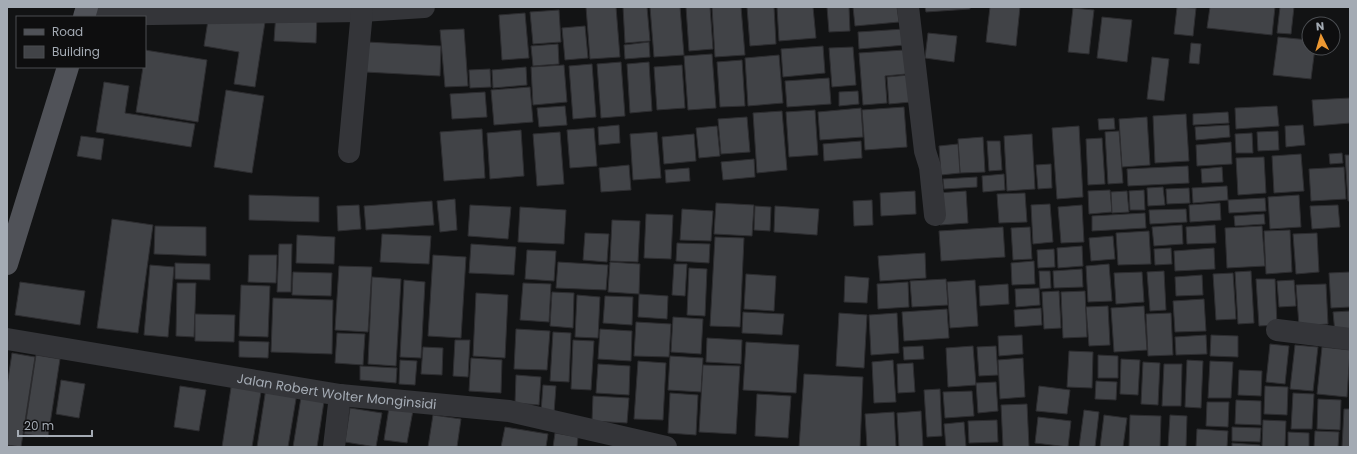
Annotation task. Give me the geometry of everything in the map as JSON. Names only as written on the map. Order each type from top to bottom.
[{"type":"main road","points":[[7,264],[68,68]]},
{"type":"street","points":[[85,13],[362,11],[424,7]]},
{"type":"street","points":[[908,7],[935,215]]},
{"type":"street","points":[[349,152],[362,11]]},
{"type":"street","points":[[1277,330],[1350,339]]},
{"type":"street","name":"Jalan Robert Wolter Monginsidi","points":[[7,339],[340,395],[509,411],[666,447]]},
{"type":"street","points":[[334,447],[340,395]]},
{"type":"building","points":[[586,7],[616,7],[620,57],[590,59]]},
{"type":"building","points":[[623,7],[647,7],[650,41],[625,43]]},
{"type":"building","points":[[650,7],[680,7],[684,55],[654,57]]},
{"type":"building","points":[[686,7],[710,7],[713,49],[689,51]]},
{"type":"building","points":[[712,7],[741,7],[745,55],[715,57]]},
{"type":"building","points":[[747,7],[774,7],[776,44],[750,46]]},
{"type":"building","points":[[777,7],[813,7],[816,38],[779,41]]},
{"type":"building","points":[[827,7],[849,7],[850,31],[829,32]]},
{"type":"building","points":[[853,7],[897,7],[899,22],[855,26]]},
{"type":"building","points":[[925,7],[970,7],[970,9],[926,12]]},
{"type":"building","points":[[990,7],[1020,7],[1016,46],[986,42]]},
{"type":"building","points":[[1177,7],[1196,8],[1193,36],[1174,34]]},
{"type":"building","points":[[1210,7],[1275,7],[1272,35],[1207,28]]},
{"type":"building","points":[[1280,7],[1294,7],[1291,34],[1277,33]]},
{"type":"building","points":[[1073,8],[1094,10],[1089,54],[1068,52]]},
{"type":"building","points":[[559,10],[561,42],[533,44],[530,12]]},
{"type":"building","points":[[276,12],[317,14],[316,43],[274,41]]},
{"type":"building","points":[[525,13],[529,58],[502,60],[499,15]]},
{"type":"building","points":[[209,14],[265,22],[255,87],[234,84],[239,52],[204,46]]},
{"type":"building","points":[[1102,17],[1132,20],[1127,62],[1097,58]]},
{"type":"building","points":[[585,26],[588,58],[565,60],[562,28]]},
{"type":"building","points":[[464,29],[468,86],[445,87],[440,30]]},
{"type":"building","points":[[904,29],[905,45],[859,49],[858,32]]},
{"type":"building","points":[[928,33],[957,36],[954,62],[925,58]]},
{"type":"building","points":[[1278,37],[1301,39],[1301,56],[1314,56],[1311,79],[1273,75]]},
{"type":"building","points":[[367,42],[441,46],[440,76],[365,72]]},
{"type":"building","points":[[649,42],[650,57],[625,59],[624,45]]},
{"type":"building","points":[[1191,43],[1201,44],[1199,64],[1189,63]]},
{"type":"building","points":[[558,44],[559,64],[533,66],[531,46]]},
{"type":"building","points":[[823,46],[825,73],[783,77],[781,49]]},
{"type":"building","points":[[853,47],[856,85],[832,87],[829,48]]},
{"type":"building","points":[[146,50],[207,60],[198,122],[136,112],[143,68],[146,68]]},
{"type":"building","points":[[904,50],[906,74],[885,76],[887,103],[863,105],[859,53]]},
{"type":"building","points":[[712,54],[716,108],[688,110],[684,56]]},
{"type":"building","points":[[779,55],[783,103],[748,106],[745,58]]},
{"type":"building","points":[[1152,57],[1169,59],[1164,101],[1147,99]]},
{"type":"building","points":[[742,60],[745,106],[720,107],[717,62]]},
{"type":"building","points":[[621,62],[625,116],[601,118],[597,64]]},
{"type":"building","points":[[649,62],[652,111],[630,113],[627,64]]},
{"type":"building","points":[[592,64],[596,117],[573,119],[569,66]]},
{"type":"building","points":[[564,65],[567,102],[533,105],[531,67]]},
{"type":"building","points":[[682,65],[685,108],[657,110],[654,67]]},
{"type":"building","points":[[526,67],[527,85],[493,88],[492,70]]},
{"type":"building","points":[[490,69],[491,87],[470,88],[469,70]]},
{"type":"building","points":[[909,75],[911,102],[889,104],[887,77]]},
{"type":"building","points":[[829,78],[831,104],[787,107],[785,81]]},
{"type":"building","points":[[104,82],[129,86],[125,113],[195,124],[191,147],[96,132]]},
{"type":"building","points":[[530,87],[533,122],[494,125],[491,90]]},
{"type":"building","points":[[226,90],[264,96],[252,173],[214,167]]},
{"type":"building","points":[[858,91],[859,104],[839,106],[839,92]]},
{"type":"building","points":[[485,92],[487,117],[452,119],[450,94]]},
{"type":"building","points":[[1350,98],[1350,123],[1314,126],[1312,100]]},
{"type":"building","points":[[565,106],[567,125],[539,127],[537,108]]},
{"type":"building","points":[[1277,106],[1279,126],[1236,129],[1235,108]]},
{"type":"building","points":[[904,107],[907,147],[865,150],[862,110]]},
{"type":"building","points":[[861,108],[863,137],[820,140],[818,112]]},
{"type":"building","points":[[815,110],[818,155],[789,157],[786,112]]},
{"type":"building","points":[[782,111],[787,170],[757,173],[753,113]]},
{"type":"building","points":[[1228,112],[1229,123],[1193,125],[1193,114]]},
{"type":"building","points":[[1186,114],[1189,161],[1155,163],[1153,116]]},
{"type":"building","points":[[747,117],[750,152],[721,154],[718,119]]},
{"type":"building","points":[[1147,117],[1150,165],[1122,167],[1119,119]]},
{"type":"building","points":[[1114,118],[1115,129],[1099,130],[1098,119]]},
{"type":"building","points":[[619,125],[620,143],[599,145],[598,127]]},
{"type":"building","points":[[1229,125],[1230,137],[1196,140],[1195,127]]},
{"type":"building","points":[[1303,125],[1305,145],[1286,147],[1285,126]]},
{"type":"building","points":[[717,126],[720,156],[699,158],[696,128]]},
{"type":"building","points":[[1079,126],[1083,197],[1057,199],[1052,128]]},
{"type":"building","points":[[594,128],[597,166],[570,168],[567,130]]},
{"type":"building","points":[[482,129],[485,178],[444,181],[440,132]]},
{"type":"building","points":[[521,130],[524,176],[490,179],[487,133]]},
{"type":"building","points":[[1119,131],[1123,183],[1108,184],[1105,132]]},
{"type":"building","points":[[1278,131],[1279,150],[1258,151],[1257,132]]},
{"type":"building","points":[[560,132],[564,184],[537,186],[533,134]]},
{"type":"building","points":[[657,132],[661,178],[633,180],[630,134]]},
{"type":"building","points":[[1252,133],[1253,153],[1236,153],[1235,134]]},
{"type":"building","points":[[694,134],[696,161],[664,164],[662,137]]},
{"type":"building","points":[[1032,134],[1035,189],[1007,191],[1004,136]]},
{"type":"building","points":[[81,136],[104,139],[101,160],[77,156]]},
{"type":"building","points":[[983,137],[985,172],[960,173],[958,139]]},
{"type":"building","points":[[1102,138],[1105,184],[1088,185],[1086,139]]},
{"type":"building","points":[[861,141],[862,158],[824,161],[823,144]]},
{"type":"building","points":[[987,141],[1000,141],[1002,170],[989,171]]},
{"type":"building","points":[[1231,142],[1232,164],[1197,166],[1196,145]]},
{"type":"building","points":[[958,144],[960,173],[941,175],[939,146]]},
{"type":"building","points":[[1342,153],[1343,163],[1330,164],[1329,154]]},
{"type":"building","points":[[1301,154],[1304,191],[1274,193],[1272,156]]},
{"type":"building","points":[[1345,155],[1350,155],[1350,201],[1348,201]]},
{"type":"building","points":[[1264,157],[1266,193],[1238,195],[1236,158]]},
{"type":"building","points":[[754,159],[755,177],[723,180],[721,162]]},
{"type":"building","points":[[1051,164],[1052,188],[1038,189],[1036,165]]},
{"type":"building","points":[[629,165],[631,190],[601,192],[599,168]]},
{"type":"building","points":[[1188,166],[1189,183],[1128,186],[1127,169]]},
{"type":"building","points":[[1222,167],[1223,182],[1202,183],[1201,169]]},
{"type":"building","points":[[1344,167],[1346,199],[1311,201],[1309,169]]},
{"type":"building","points":[[689,168],[690,181],[666,183],[665,170]]},
{"type":"building","points":[[1004,174],[1005,190],[983,192],[982,176]]},
{"type":"building","points":[[977,177],[977,187],[944,189],[943,179]]},
{"type":"building","points":[[1227,186],[1228,200],[1193,203],[1192,188]]},
{"type":"building","points":[[1163,187],[1165,205],[1148,206],[1147,188]]},
{"type":"building","points":[[1189,188],[1190,203],[1167,204],[1166,189]]},
{"type":"building","points":[[1110,190],[1112,212],[1089,214],[1088,191]]},
{"type":"building","points":[[1144,190],[1145,210],[1130,210],[1129,191]]},
{"type":"building","points":[[915,191],[916,214],[881,216],[880,193]]},
{"type":"building","points":[[966,191],[968,223],[940,225],[938,193]]},
{"type":"building","points":[[1127,191],[1129,212],[1112,213],[1111,192]]},
{"type":"building","points":[[1025,193],[1027,222],[999,223],[997,194]]},
{"type":"building","points":[[249,195],[319,197],[319,222],[249,220]]},
{"type":"building","points":[[1299,195],[1301,227],[1270,229],[1268,197]]},
{"type":"building","points":[[1265,198],[1266,211],[1229,213],[1228,200]]},
{"type":"building","points":[[455,199],[457,230],[440,232],[437,201]]},
{"type":"building","points":[[872,200],[873,225],[854,226],[853,201]]},
{"type":"building","points":[[432,201],[434,225],[366,230],[364,206]]},
{"type":"building","points":[[716,203],[754,205],[752,236],[714,234]]},
{"type":"building","points":[[1220,203],[1221,220],[1190,222],[1189,205]]},
{"type":"building","points":[[1050,204],[1053,242],[1033,244],[1031,205]]},
{"type":"building","points":[[359,205],[361,229],[338,231],[337,206]]},
{"type":"building","points":[[470,205],[511,207],[508,239],[468,236]]},
{"type":"building","points":[[1082,205],[1084,242],[1061,243],[1058,207]]},
{"type":"building","points":[[1338,205],[1340,227],[1312,229],[1310,206]]},
{"type":"building","points":[[755,206],[771,207],[770,231],[754,230]]},
{"type":"building","points":[[775,206],[819,209],[817,235],[774,232]]},
{"type":"building","points":[[520,207],[566,210],[564,244],[518,242]]},
{"type":"building","points":[[682,209],[713,211],[711,241],[680,240]]},
{"type":"building","points":[[1186,209],[1187,222],[1150,224],[1149,210]]},
{"type":"building","points":[[1145,213],[1146,228],[1092,231],[1092,216]]},
{"type":"building","points":[[646,214],[673,215],[671,259],[644,258]]},
{"type":"building","points":[[1264,214],[1265,224],[1235,226],[1234,216]]},
{"type":"building","points":[[112,219],[153,225],[138,333],[97,328]]},
{"type":"building","points":[[612,220],[640,221],[638,262],[610,261]]},
{"type":"building","points":[[1182,225],[1183,244],[1154,246],[1152,227]]},
{"type":"building","points":[[1215,225],[1216,243],[1187,244],[1186,227]]},
{"type":"building","points":[[155,226],[206,227],[206,256],[154,254]]},
{"type":"building","points":[[1262,226],[1265,266],[1227,268],[1225,228]]},
{"type":"building","points":[[1003,227],[1005,257],[941,261],[939,231]]},
{"type":"building","points":[[1030,227],[1032,259],[1013,260],[1011,228]]},
{"type":"building","points":[[1290,230],[1292,272],[1266,274],[1264,231]]},
{"type":"building","points":[[1149,231],[1151,264],[1118,265],[1116,233]]},
{"type":"building","points":[[585,233],[609,234],[607,262],[583,260]]},
{"type":"building","points":[[1317,233],[1319,272],[1296,274],[1293,234]]},
{"type":"building","points":[[382,234],[431,236],[429,264],[380,262]]},
{"type":"building","points":[[297,235],[335,237],[334,264],[296,263]]},
{"type":"building","points":[[1113,236],[1115,259],[1091,261],[1089,238]]},
{"type":"building","points":[[715,237],[744,238],[740,327],[710,326]]},
{"type":"building","points":[[677,243],[710,244],[709,263],[676,261]]},
{"type":"building","points":[[279,244],[292,244],[291,292],[277,292]]},
{"type":"building","points":[[471,244],[516,247],[514,275],[469,273]]},
{"type":"building","points":[[1082,246],[1083,266],[1058,268],[1057,248]]},
{"type":"building","points":[[1171,248],[1172,264],[1155,265],[1154,249]]},
{"type":"building","points":[[1214,248],[1215,269],[1175,271],[1174,251]]},
{"type":"building","points":[[1054,249],[1055,267],[1038,268],[1037,250]]},
{"type":"building","points":[[527,250],[556,251],[554,281],[525,279]]},
{"type":"building","points":[[925,253],[926,278],[880,281],[878,256]]},
{"type":"building","points":[[249,255],[277,255],[276,283],[248,282]]},
{"type":"building","points":[[433,255],[466,257],[461,338],[428,336]]},
{"type":"building","points":[[1034,261],[1035,284],[1012,285],[1011,263]]},
{"type":"building","points":[[558,262],[608,265],[606,290],[556,288]]},
{"type":"building","points":[[610,262],[640,264],[639,294],[608,292]]},
{"type":"building","points":[[175,263],[210,264],[210,280],[175,279]]},
{"type":"building","points":[[674,264],[687,264],[685,296],[672,295]]},
{"type":"building","points":[[1109,264],[1112,301],[1088,302],[1086,266]]},
{"type":"building","points":[[150,265],[174,267],[168,337],[144,335]]},
{"type":"building","points":[[339,266],[372,267],[368,332],[335,330]]},
{"type":"building","points":[[689,268],[707,269],[705,316],[687,315]]},
{"type":"building","points":[[1082,269],[1083,287],[1054,288],[1053,271]]},
{"type":"building","points":[[1039,271],[1050,271],[1051,288],[1040,289]]},
{"type":"building","points":[[1164,271],[1166,310],[1150,311],[1147,272]]},
{"type":"building","points":[[1251,271],[1254,323],[1238,324],[1235,272]]},
{"type":"building","points":[[293,272],[332,273],[331,296],[292,295]]},
{"type":"building","points":[[1142,272],[1144,302],[1116,304],[1114,273]]},
{"type":"building","points":[[1350,272],[1350,307],[1331,308],[1329,273]]},
{"type":"building","points":[[1233,273],[1236,319],[1216,320],[1213,274]]},
{"type":"building","points":[[746,274],[776,276],[774,311],[744,309]]},
{"type":"building","points":[[1202,275],[1203,295],[1176,296],[1175,277]]},
{"type":"building","points":[[845,276],[869,278],[867,303],[844,302]]},
{"type":"building","points":[[372,277],[401,279],[396,366],[368,364]]},
{"type":"building","points":[[946,279],[948,305],[912,307],[910,281]]},
{"type":"building","points":[[1256,279],[1275,279],[1277,325],[1259,326]]},
{"type":"building","points":[[404,280],[425,282],[421,358],[400,357]]},
{"type":"building","points":[[975,280],[978,326],[950,328],[947,282]]},
{"type":"building","points":[[1294,280],[1296,306],[1279,307],[1277,281]]},
{"type":"building","points":[[20,282],[85,291],[80,325],[15,315]]},
{"type":"building","points":[[908,282],[909,307],[878,309],[877,284]]},
{"type":"building","points":[[177,283],[196,283],[194,337],[176,336]]},
{"type":"building","points":[[523,283],[551,284],[549,322],[520,320]]},
{"type":"building","points":[[1008,284],[1009,304],[980,306],[979,286]]},
{"type":"building","points":[[1326,284],[1328,324],[1299,326],[1296,285]]},
{"type":"building","points":[[241,285],[270,286],[268,337],[239,336]]},
{"type":"building","points":[[1039,288],[1040,305],[1016,307],[1015,289]]},
{"type":"building","points":[[1059,291],[1061,328],[1044,329],[1042,292]]},
{"type":"building","points":[[1085,291],[1087,337],[1063,338],[1061,292]]},
{"type":"building","points":[[552,292],[574,293],[573,328],[550,326]]},
{"type":"building","points":[[476,293],[508,295],[505,358],[473,356]]},
{"type":"building","points":[[639,294],[668,296],[667,319],[638,317]]},
{"type":"building","points":[[577,295],[600,297],[598,338],[575,337]]},
{"type":"building","points":[[605,296],[633,297],[632,325],[603,323]]},
{"type":"building","points":[[273,298],[333,300],[332,354],[271,352]]},
{"type":"building","points":[[1204,299],[1206,331],[1175,332],[1173,301]]},
{"type":"building","points":[[1108,306],[1110,345],[1089,346],[1086,307]]},
{"type":"building","points":[[1144,306],[1147,350],[1114,352],[1111,308]]},
{"type":"building","points":[[1041,308],[1042,325],[1015,327],[1014,310]]},
{"type":"building","points":[[947,309],[949,338],[904,341],[902,312]]},
{"type":"building","points":[[1350,311],[1350,332],[1335,333],[1333,312]]},
{"type":"building","points":[[743,312],[784,314],[782,335],[742,333]]},
{"type":"building","points":[[839,313],[867,315],[864,368],[836,366]]},
{"type":"building","points":[[897,313],[899,353],[871,355],[869,315]]},
{"type":"building","points":[[1171,313],[1173,355],[1148,356],[1146,314]]},
{"type":"building","points":[[195,314],[235,315],[234,342],[195,341]]},
{"type":"building","points":[[673,317],[703,319],[701,354],[671,352]]},
{"type":"building","points":[[636,322],[671,324],[669,357],[634,356]]},
{"type":"building","points":[[516,329],[550,331],[547,370],[514,369]]},
{"type":"building","points":[[600,329],[632,331],[631,361],[598,359]]},
{"type":"building","points":[[553,332],[571,333],[569,382],[550,381]]},
{"type":"building","points":[[337,333],[365,334],[363,365],[335,363]]},
{"type":"building","points":[[1022,335],[1023,354],[999,356],[998,336]]},
{"type":"building","points":[[1206,335],[1207,354],[1176,355],[1175,337]]},
{"type":"building","points":[[1211,335],[1238,336],[1238,357],[1210,356]]},
{"type":"building","points":[[707,338],[742,340],[741,364],[706,362]]},
{"type":"building","points":[[455,340],[470,340],[468,377],[453,376]]},
{"type":"building","points":[[573,340],[594,341],[591,390],[571,389]]},
{"type":"building","points":[[239,341],[269,342],[268,358],[239,357]]},
{"type":"building","points":[[746,342],[799,345],[796,393],[743,390]]},
{"type":"building","points":[[1270,344],[1289,346],[1285,384],[1266,382]]},
{"type":"building","points":[[1295,345],[1318,347],[1313,391],[1290,389]]},
{"type":"building","points":[[923,346],[924,359],[904,360],[903,347]]},
{"type":"building","points":[[973,346],[976,385],[948,387],[946,348]]},
{"type":"building","points":[[996,346],[998,375],[979,376],[977,347]]},
{"type":"building","points":[[423,347],[443,348],[442,375],[421,374]]},
{"type":"building","points":[[1322,347],[1350,350],[1347,397],[1317,394]]},
{"type":"building","points":[[1069,351],[1093,352],[1092,388],[1067,387]]},
{"type":"building","points":[[12,353],[35,357],[21,447],[7,445],[7,386]]},
{"type":"building","points":[[36,355],[60,359],[48,437],[24,434]]},
{"type":"building","points":[[1098,355],[1118,356],[1118,378],[1098,378]]},
{"type":"building","points":[[670,356],[703,358],[701,392],[668,390]]},
{"type":"building","points":[[471,358],[502,360],[501,393],[469,391]]},
{"type":"building","points":[[1023,358],[1025,397],[1000,399],[998,360]]},
{"type":"building","points":[[1121,359],[1140,360],[1138,395],[1120,394]]},
{"type":"building","points":[[400,360],[417,361],[415,385],[399,384]]},
{"type":"building","points":[[893,360],[896,402],[874,403],[872,362]]},
{"type":"building","points":[[1187,360],[1203,361],[1201,408],[1185,407]]},
{"type":"building","points":[[638,361],[666,363],[663,420],[634,419]]},
{"type":"building","points":[[1210,361],[1233,362],[1231,398],[1208,398]]},
{"type":"building","points":[[1143,362],[1160,363],[1158,405],[1141,404]]},
{"type":"building","points":[[913,363],[915,392],[898,393],[897,364]]},
{"type":"building","points":[[598,364],[630,366],[629,395],[596,393]]},
{"type":"building","points":[[1164,364],[1182,364],[1181,406],[1162,406]]},
{"type":"building","points":[[703,365],[740,366],[736,434],[699,432]]},
{"type":"building","points":[[360,366],[397,368],[396,383],[360,380]]},
{"type":"building","points":[[1239,370],[1262,371],[1261,396],[1238,395]]},
{"type":"building","points":[[804,374],[863,377],[860,447],[799,447]]},
{"type":"building","points":[[516,375],[541,377],[539,405],[515,403]]},
{"type":"building","points":[[61,380],[85,384],[79,418],[56,414]]},
{"type":"building","points":[[232,381],[262,386],[252,447],[222,447]]},
{"type":"building","points":[[1096,381],[1117,382],[1116,400],[1095,399]]},
{"type":"building","points":[[996,382],[998,411],[978,413],[976,383]]},
{"type":"building","points":[[543,385],[556,386],[554,413],[541,412]]},
{"type":"building","points":[[180,386],[206,390],[199,431],[174,427]]},
{"type":"building","points":[[1039,386],[1070,390],[1067,414],[1036,411]]},
{"type":"building","points":[[1265,386],[1288,387],[1287,415],[1264,414]]},
{"type":"building","points":[[266,388],[297,393],[288,447],[257,447]]},
{"type":"building","points":[[940,389],[942,436],[927,437],[924,390]]},
{"type":"building","points":[[302,391],[325,395],[317,447],[293,447]]},
{"type":"building","points":[[972,391],[974,416],[945,418],[943,392]]},
{"type":"building","points":[[670,393],[698,395],[696,435],[668,433]]},
{"type":"building","points":[[1293,393],[1314,394],[1312,429],[1291,429]]},
{"type":"building","points":[[757,394],[791,396],[788,438],[755,436]]},
{"type":"building","points":[[593,396],[629,398],[627,423],[592,421]]},
{"type":"building","points":[[1318,399],[1341,400],[1340,430],[1317,429]]},
{"type":"building","points":[[1236,400],[1261,401],[1261,425],[1235,424]]},
{"type":"building","points":[[390,401],[414,405],[407,443],[384,440]]},
{"type":"building","points":[[1207,402],[1229,402],[1228,427],[1206,426]]},
{"type":"building","points":[[1027,404],[1029,447],[1003,447],[1001,405]]},
{"type":"building","points":[[350,408],[382,413],[376,447],[345,442]]},
{"type":"building","points":[[1344,409],[1350,409],[1350,447],[1342,447]]},
{"type":"building","points":[[1084,410],[1099,412],[1095,447],[1079,447]]},
{"type":"building","points":[[921,411],[923,447],[899,447],[897,413]]},
{"type":"building","points":[[894,412],[896,447],[867,447],[865,414]]},
{"type":"building","points":[[433,415],[461,419],[457,447],[428,447]]},
{"type":"building","points":[[1104,415],[1127,418],[1123,447],[1100,447]]},
{"type":"building","points":[[1130,415],[1161,416],[1160,447],[1129,447]]},
{"type":"building","points":[[1170,415],[1187,416],[1186,447],[1168,447]]},
{"type":"building","points":[[1038,417],[1071,421],[1068,447],[1035,443]]},
{"type":"building","points":[[997,420],[998,442],[969,443],[968,421]]},
{"type":"building","points":[[1263,420],[1286,421],[1285,447],[1262,447]]},
{"type":"building","points":[[964,422],[966,447],[946,447],[944,424]]},
{"type":"building","points":[[505,427],[548,434],[546,447],[501,447]]},
{"type":"building","points":[[1232,427],[1261,428],[1260,442],[1232,441]]},
{"type":"building","points":[[1197,429],[1228,431],[1227,447],[1196,447]]},
{"type":"building","points":[[1315,431],[1339,432],[1338,447],[1314,447]]},
{"type":"building","points":[[1288,432],[1309,433],[1309,447],[1288,447]]},
{"type":"building","points":[[555,433],[578,437],[577,447],[553,447]]},
{"type":"building","points":[[1232,443],[1260,445],[1260,447],[1232,447]]}]
